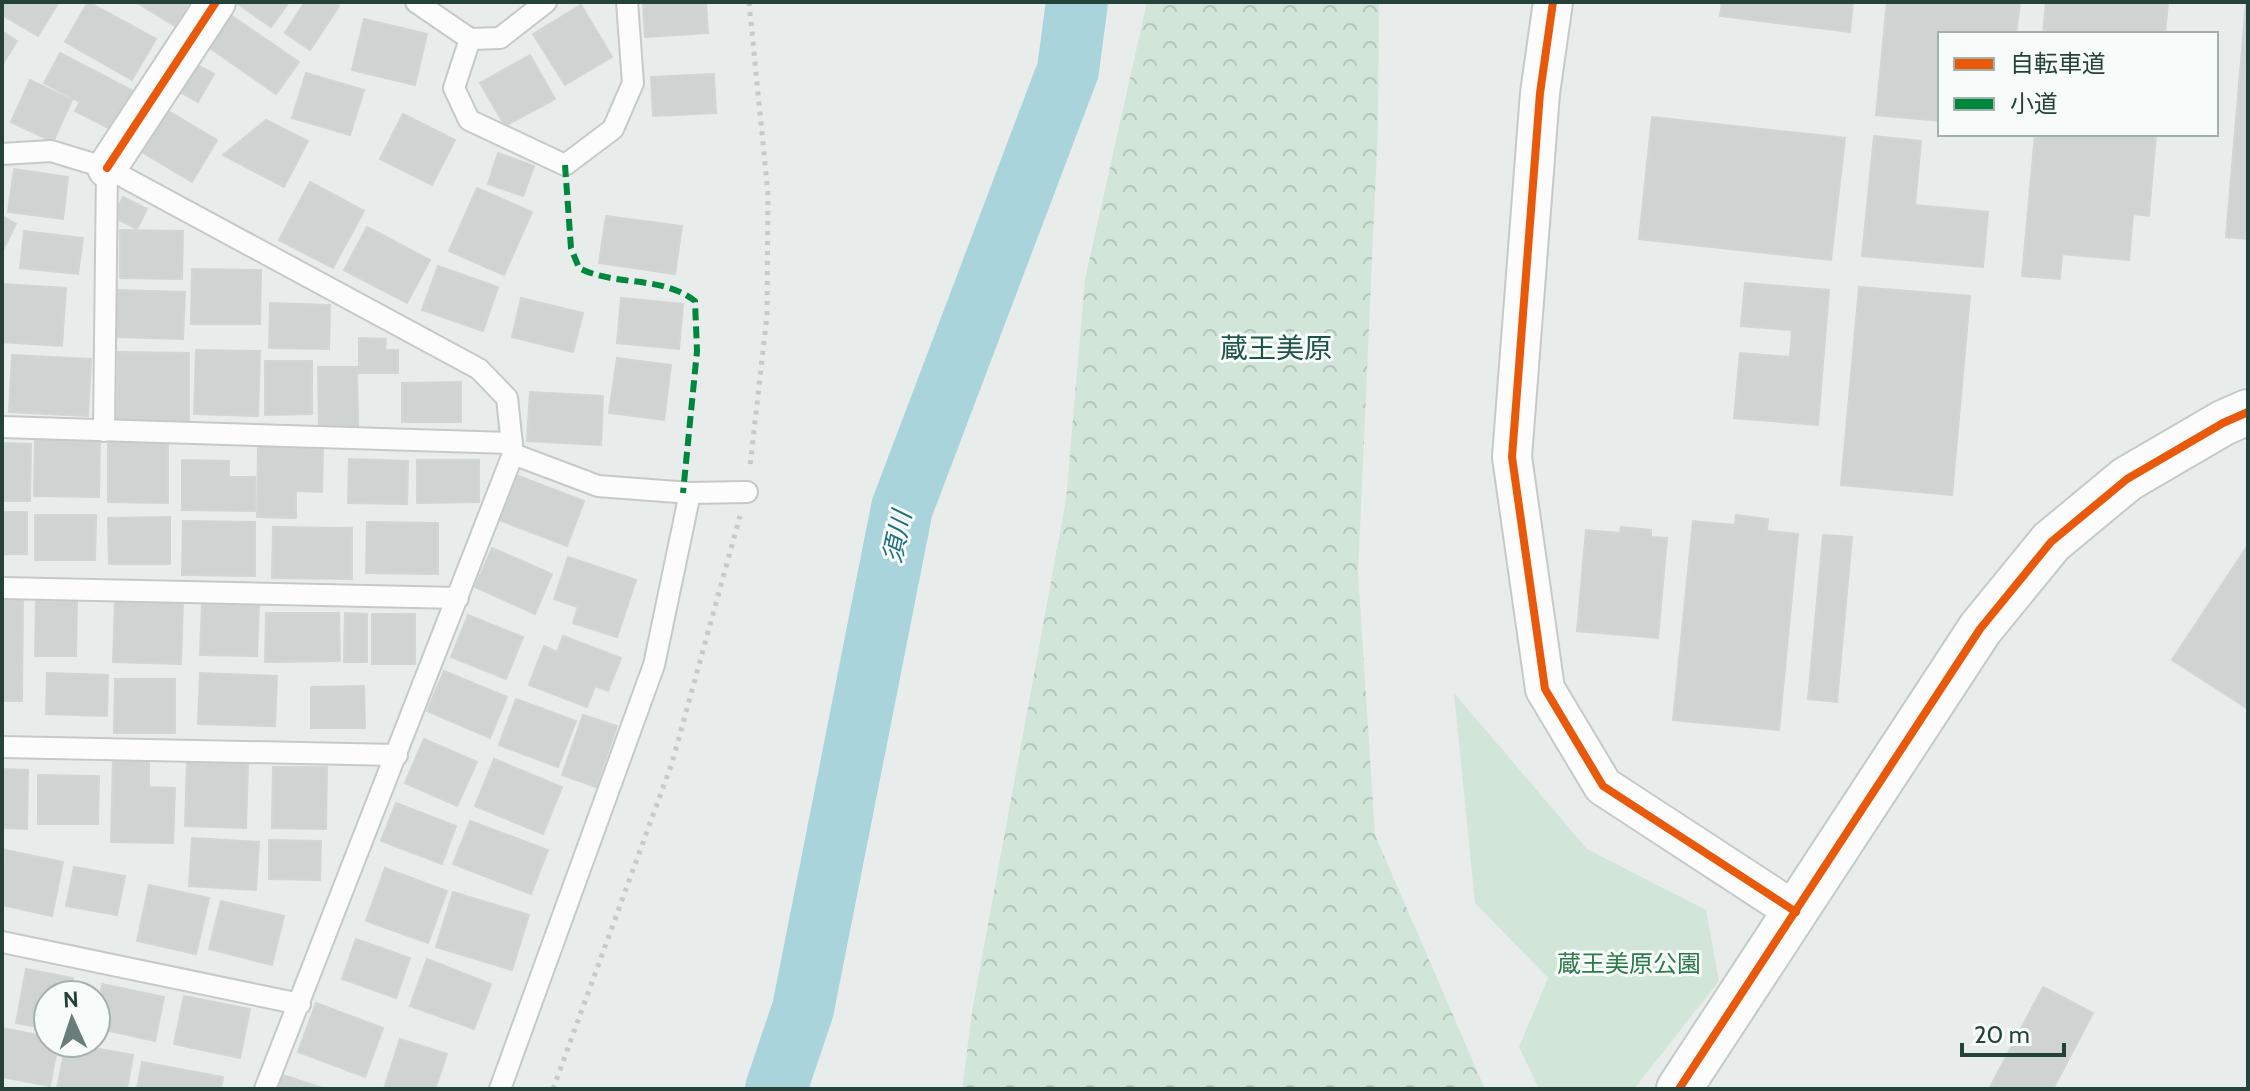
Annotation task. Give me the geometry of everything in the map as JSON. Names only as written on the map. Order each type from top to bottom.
[{"type":"street","points":[[107,168],[216,2]]},
{"type":"street","points":[[1553,2],[1540,93],[1512,457],[1545,689],[1603,786],[1796,912]]},
{"type":"street","points":[[1679,1089],[1980,629],[2051,542],[2127,479],[2223,423],[2248,412]]},
{"type":"lane","points":[[416,2],[470,39],[500,38],[546,2]]},
{"type":"lane","points":[[470,39],[454,88],[469,120],[565,165],[613,129],[633,83],[627,2]]},
{"type":"lane","points":[[2,154],[51,151],[107,168],[479,369],[507,398],[512,449],[458,598],[265,1089]]},
{"type":"lane","points":[[104,431],[107,168]]},
{"type":"lane","points":[[2,427],[512,449],[598,486],[690,493],[747,492]]},
{"type":"lane","points":[[500,1089],[654,665],[690,493]]},
{"type":"lane","points":[[2,588],[458,598]]},
{"type":"lane","points":[[2,747],[397,755]]},
{"type":"lane","points":[[2,942],[300,1004]]},
{"type":"green space","points":[[1147,2],[1379,2],[1378,126],[1358,573],[1375,835],[1485,1089],[962,1089],[973,1006],[1066,500],[1085,279]]},
{"type":"green space","name":"蔵王美原公園","points":[[1454,693],[1587,849],[1706,910],[1719,981],[1634,1089],[1539,1089],[1519,1047],[1548,978],[1475,903]]},
{"type":"building","points":[[2,2],[59,2],[38,36],[2,15]]},
{"type":"building","points":[[88,2],[156,39],[132,80],[65,42]]},
{"type":"building","points":[[136,2],[189,2],[175,26]]},
{"type":"building","points":[[235,2],[289,2],[271,27]]},
{"type":"building","points":[[305,2],[333,2],[339,6],[310,50],[285,33]]},
{"type":"building","points":[[643,2],[706,2],[708,33],[645,37]]},
{"type":"building","points":[[1722,2],[1853,2],[1850,32],[1720,16]]},
{"type":"building","points":[[1887,2],[2020,2],[2016,32],[1938,32],[1938,121],[1876,115]]},
{"type":"building","points":[[2046,2],[2168,2],[2165,32],[2043,32]]},
{"type":"building","points":[[2248,2],[2248,239],[2226,237]]},
{"type":"building","points":[[581,5],[612,57],[565,85],[533,34]]},
{"type":"building","points":[[226,12],[299,62],[276,94],[204,44]]},
{"type":"building","points":[[364,19],[427,34],[415,85],[352,70]]},
{"type":"building","points":[[2,31],[17,41],[2,65]]},
{"type":"building","points":[[60,53],[133,91],[112,130],[75,111],[80,102],[44,83]]},
{"type":"building","points":[[530,55],[555,99],[505,126],[480,83]]},
{"type":"building","points":[[185,58],[214,74],[198,102],[169,86]]},
{"type":"building","points":[[306,73],[364,90],[350,135],[292,118]]},
{"type":"building","points":[[714,74],[716,113],[653,116],[651,77]]},
{"type":"building","points":[[30,80],[72,100],[53,142],[11,122]]},
{"type":"building","points":[[165,109],[217,140],[192,182],[140,151]]},
{"type":"building","points":[[403,114],[455,140],[432,185],[380,159]]},
{"type":"building","points":[[1652,117],[1845,138],[1831,260],[1639,239]]},
{"type":"building","points":[[266,120],[308,141],[284,187],[223,155]]},
{"type":"building","points":[[1874,136],[1921,141],[1915,205],[1988,212],[1983,267],[1862,256]]},
{"type":"building","points":[[2035,136],[2156,136],[2149,216],[2133,214],[2129,260],[2062,254],[2060,279],[2022,276]]},
{"type":"building","points":[[498,153],[534,166],[523,196],[488,184]]},
{"type":"building","points":[[14,169],[68,177],[63,219],[8,212]]},
{"type":"building","points":[[310,182],[364,211],[333,268],[279,240]]},
{"type":"building","points":[[477,188],[532,212],[504,275],[449,251]]},
{"type":"building","points":[[123,197],[147,209],[137,229],[113,217]]},
{"type":"building","points":[[2,216],[16,224],[2,252]]},
{"type":"building","points":[[606,216],[682,226],[675,274],[599,263]]},
{"type":"building","points":[[367,227],[430,260],[407,303],[344,270]]},
{"type":"building","points":[[120,230],[183,231],[182,279],[120,278]]},
{"type":"building","points":[[24,231],[83,238],[78,274],[20,268]]},
{"type":"building","points":[[438,266],[498,287],[483,331],[422,310]]},
{"type":"building","points":[[192,269],[261,270],[260,324],[191,324]]},
{"type":"building","points":[[1745,283],[1829,290],[1818,425],[1734,418],[1740,353],[1790,357],[1792,330],[1741,326]]},
{"type":"building","points":[[2,284],[66,288],[62,346],[2,342]]},
{"type":"building","points":[[1859,287],[1970,296],[1952,495],[1841,485]]},
{"type":"building","points":[[116,290],[185,292],[183,339],[114,337]]},
{"type":"building","points":[[521,298],[583,313],[573,352],[512,337]]},
{"type":"building","points":[[621,298],[683,304],[679,349],[617,343]]},
{"type":"building","points":[[270,303],[330,305],[329,349],[269,348]]},
{"type":"building","points":[[359,338],[386,339],[385,350],[398,350],[398,373],[359,373]]},
{"type":"building","points":[[196,350],[260,351],[258,416],[194,414]]},
{"type":"building","points":[[118,352],[189,353],[189,422],[117,421]]},
{"type":"building","points":[[12,355],[91,359],[88,416],[9,412]]},
{"type":"building","points":[[617,358],[671,365],[664,420],[609,413]]},
{"type":"building","points":[[265,361],[312,361],[312,414],[265,415]]},
{"type":"building","points":[[318,367],[357,367],[358,427],[319,427]]},
{"type":"building","points":[[461,382],[461,422],[402,422],[402,383]]},
{"type":"building","points":[[530,392],[603,396],[601,445],[527,441]]},
{"type":"building","points":[[35,438],[100,439],[99,497],[34,496]]},
{"type":"building","points":[[108,441],[168,441],[168,503],[108,502]]},
{"type":"building","points":[[2,443],[31,444],[30,501],[2,501]]},
{"type":"building","points":[[258,447],[323,448],[322,492],[296,491],[296,518],[257,517]]},
{"type":"building","points":[[349,459],[408,461],[407,504],[348,503]]},
{"type":"building","points":[[182,460],[229,461],[229,477],[255,477],[255,511],[182,510]]},
{"type":"building","points":[[417,460],[479,460],[479,502],[417,503]]},
{"type":"building","points":[[516,475],[584,501],[567,546],[499,520]]},
{"type":"building","points":[[2,512],[27,512],[27,554],[2,554]]},
{"type":"building","points":[[35,515],[96,515],[95,560],[35,560]]},
{"type":"building","points":[[1736,515],[1768,519],[1767,531],[1798,534],[1779,730],[1673,720],[1693,521],[1735,525]]},
{"type":"building","points":[[170,517],[170,564],[109,564],[108,518]]},
{"type":"building","points":[[183,521],[255,522],[255,576],[182,575]]},
{"type":"building","points":[[367,522],[438,523],[438,574],[366,573]]},
{"type":"building","points":[[273,527],[352,528],[352,579],[272,578]]},
{"type":"building","points":[[1621,527],[1651,530],[1651,537],[1667,538],[1658,638],[1577,631],[1586,530],[1620,533]]},
{"type":"building","points":[[1823,535],[1852,537],[1837,702],[1808,699]]},
{"type":"building","points":[[2248,545],[2248,709],[2172,660]]},
{"type":"building","points":[[492,548],[552,574],[535,614],[475,587]]},
{"type":"building","points":[[568,557],[636,580],[617,637],[573,623],[578,607],[554,599]]},
{"type":"building","points":[[2,600],[23,600],[22,701],[2,701]]},
{"type":"building","points":[[36,600],[77,600],[76,656],[35,656]]},
{"type":"building","points":[[115,600],[183,602],[181,664],[113,662]]},
{"type":"building","points":[[202,604],[259,606],[257,656],[200,655]]},
{"type":"building","points":[[266,613],[339,613],[340,661],[265,662]]},
{"type":"building","points":[[345,613],[367,614],[367,662],[344,662]]},
{"type":"building","points":[[372,614],[415,614],[415,664],[372,664]]},
{"type":"building","points":[[468,615],[523,637],[506,679],[451,657]]},
{"type":"building","points":[[563,636],[621,658],[608,691],[595,686],[587,707],[529,685],[544,646],[557,652]]},
{"type":"building","points":[[444,671],[507,697],[490,738],[427,711]]},
{"type":"building","points":[[47,673],[108,675],[107,716],[46,714]]},
{"type":"building","points":[[200,673],[277,676],[275,726],[198,724]]},
{"type":"building","points":[[115,679],[175,679],[175,733],[114,733]]},
{"type":"building","points":[[364,686],[365,728],[311,728],[311,687]]},
{"type":"building","points":[[516,699],[576,721],[558,767],[499,745]]},
{"type":"building","points":[[583,715],[617,726],[596,787],[562,775]]},
{"type":"building","points":[[424,739],[477,762],[457,806],[405,783]]},
{"type":"building","points":[[113,759],[149,760],[149,787],[175,788],[173,843],[111,842]]},
{"type":"building","points":[[494,759],[562,787],[543,834],[475,806]]},
{"type":"building","points":[[187,761],[248,764],[246,828],[185,826]]},
{"type":"building","points":[[273,767],[327,767],[326,829],[272,828]]},
{"type":"building","points":[[2,769],[28,770],[27,829],[2,828]]},
{"type":"building","points":[[38,775],[99,776],[98,824],[38,824]]},
{"type":"building","points":[[396,803],[456,826],[442,864],[381,841]]},
{"type":"building","points":[[470,821],[548,850],[531,894],[453,864]]},
{"type":"building","points":[[192,838],[259,842],[256,890],[189,886]]},
{"type":"building","points":[[269,840],[321,841],[320,880],[269,879]]},
{"type":"building","points":[[5,850],[63,862],[52,916],[2,905]]},
{"type":"building","points":[[74,867],[125,876],[117,915],[66,906]]},
{"type":"building","points":[[385,868],[447,891],[428,943],[366,921]]},
{"type":"building","points":[[149,885],[209,898],[196,954],[137,941]]},
{"type":"building","points":[[453,892],[529,915],[512,970],[436,947]]},
{"type":"building","points":[[221,901],[284,916],[272,965],[209,949]]},
{"type":"building","points":[[356,939],[410,958],[396,998],[342,979]]},
{"type":"building","points":[[427,959],[491,984],[474,1029],[410,1006]]},
{"type":"building","points":[[26,969],[73,978],[32,979],[32,1026],[16,1023]]},
{"type":"building","points":[[112,986],[164,997],[155,1041],[112,1032]]},
{"type":"building","points":[[2043,987],[2093,1013],[2053,1089],[1989,1089]]},
{"type":"building","points":[[184,996],[250,1009],[240,1058],[174,1044]]},
{"type":"building","points":[[316,1003],[383,1028],[365,1077],[298,1052]]},
{"type":"building","points":[[2,1028],[32,1034],[32,1059],[55,1059],[50,1086],[2,1077]]},
{"type":"building","points":[[400,1039],[447,1054],[435,1089],[384,1089]]},
{"type":"building","points":[[112,1051],[133,1055],[127,1089],[57,1089],[63,1059],[112,1059]]},
{"type":"building","points":[[142,1062],[223,1077],[221,1089],[137,1089]]},
{"type":"building","points":[[283,1075],[325,1089],[278,1089]]},
{"type":"waterway","name":"須川","points":[[776,1089],[803,1009],[902,508],[1068,70],[1077,2]]},
{"type":"marked path","points":[[565,165],[571,248],[579,268],[608,278],[654,284],[682,293],[695,301],[697,351],[683,493]]},
{"type":"cycle path","points":[[107,168],[216,2]]},
{"type":"cycle path","points":[[1553,2],[1540,93],[1512,457],[1545,689],[1603,786],[1796,912]]},
{"type":"cycle path","points":[[1679,1089],[1980,629],[2051,542],[2127,479],[2223,423],[2248,412]]},
{"type":"district","name":"蔵王美原","points":[[1276,348]]}]
